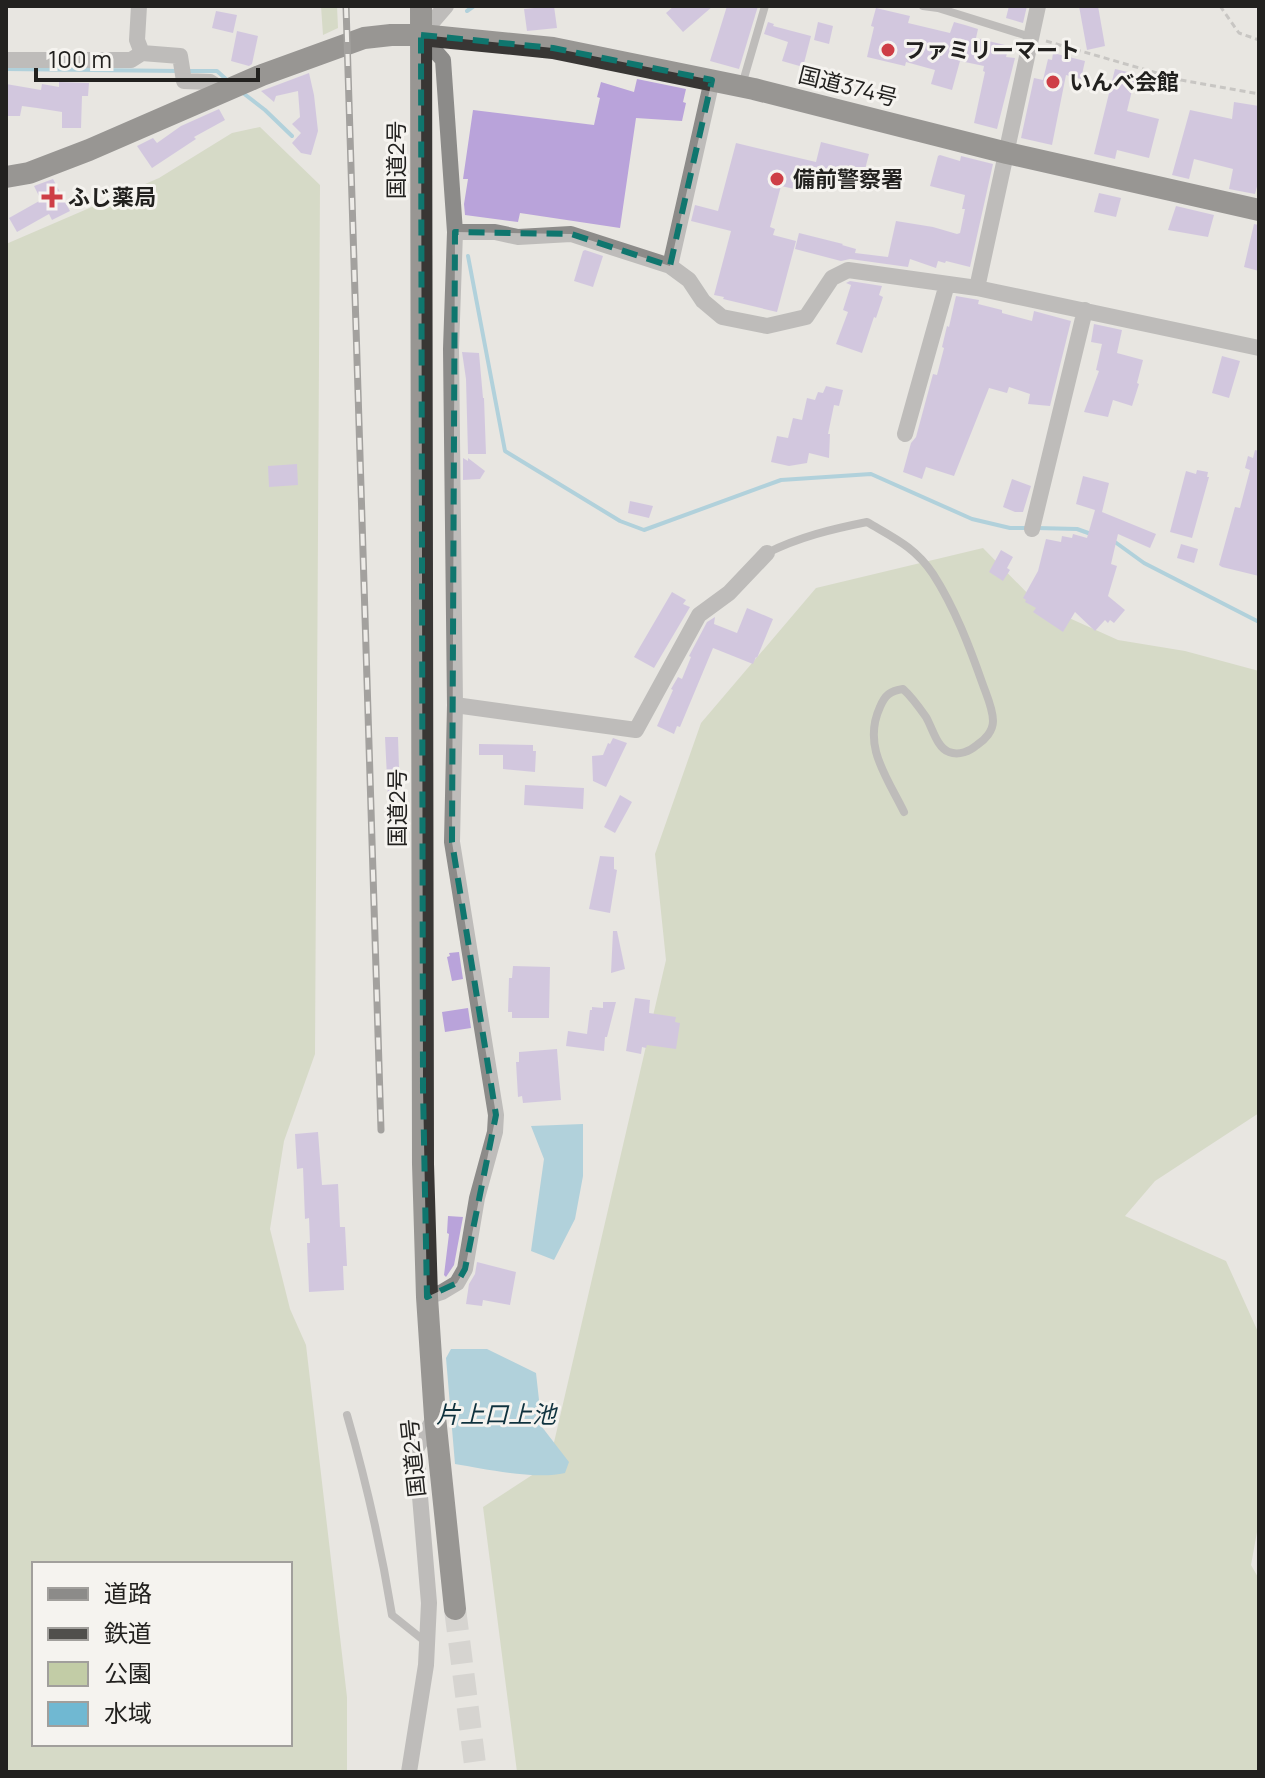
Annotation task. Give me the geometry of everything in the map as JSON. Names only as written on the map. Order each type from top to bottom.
[{"type":"highway","name":"国道2号","points":[[421,6],[423,1088],[427,1297],[435,1417],[455,1609]]},
{"type":"highway","name":"国道374号","points":[[6,177],[29,173],[262,75],[364,38],[421,35],[553,48],[741,86],[1007,153],[1259,210]]},
{"type":"street","points":[[139,6],[137,40],[142,53]]},
{"type":"street","points":[[427,1297],[457,1283],[465,1269],[496,1115],[452,842],[455,705],[451,349],[455,232],[443,60],[421,35],[446,6]]},
{"type":"street","points":[[977,288],[1038,6]]},
{"type":"street","points":[[6,60],[131,60],[142,53],[180,56],[184,81],[210,82],[226,92]]},
{"type":"street","points":[[670,266],[712,80]]},
{"type":"street","points":[[455,232],[495,232],[518,237],[571,234],[670,266],[689,280],[703,301],[722,317],[767,326],[806,317],[832,278],[848,270],[977,288],[1259,348]]},
{"type":"street","points":[[905,434],[947,284]]},
{"type":"street","points":[[1032,529],[1085,310]]},
{"type":"street","points":[[455,705],[636,730],[699,615],[729,593],[767,553]]},
{"type":"street","points":[[409,1772],[426,1665],[429,1603],[416,1449],[435,1417]]},
{"type":"lane","points":[[741,86],[765,6]]},
{"type":"lane","points":[[923,6],[1032,37]]},
{"type":"lane","points":[[767,553],[792,541],[867,522],[915,551],[952,608],[970,648],[993,722],[989,734],[979,745],[965,753],[951,753],[944,748],[927,718],[903,689],[885,696],[872,732],[873,741],[881,766],[904,812]]},
{"type":"lane","points":[[347,1415],[367,1483],[392,1615],[427,1644]]},
{"type":"path","points":[[1220,6],[1239,33],[1259,40]]},
{"type":"path","points":[[1032,37],[1181,80],[1259,94]]},
{"type":"highlighted area","points":[[421,35],[553,48],[712,80],[670,266],[571,234],[455,232],[452,842],[496,1115],[465,1269],[457,1283],[427,1297],[423,1088]]},
{"type":"green space","points":[[321,6],[337,6],[338,28],[323,35]]},
{"type":"green space","points":[[260,127],[320,185],[315,1054],[284,1141],[270,1229],[290,1309],[306,1345],[347,1697],[347,1772],[6,1772],[6,244],[159,178],[232,133]]},
{"type":"green space","points":[[983,548],[1038,604],[1118,640],[1185,651],[1259,671],[1259,1113],[1155,1181],[1125,1216],[1226,1261],[1259,1334],[1259,1521],[1251,1565],[1259,1579],[1259,1772],[517,1772],[483,1507],[549,1464],[666,960],[655,854],[701,723],[816,588]]},
{"type":"water","points":[[583,1124],[583,1176],[575,1219],[554,1260],[531,1251],[544,1159],[531,1126]]},
{"type":"water","name":"片上口上池","points":[[451,1349],[487,1349],[536,1373],[542,1427],[569,1462],[565,1473],[525,1475],[455,1464],[446,1358]]},
{"type":"building","points":[[554,6],[557,28],[527,31],[524,9]]},
{"type":"building","points":[[674,6],[713,6],[683,32],[666,13]]},
{"type":"building","points":[[727,6],[758,6],[739,69],[710,61]]},
{"type":"building","points":[[1009,6],[1027,6],[1023,23],[1006,18]]},
{"type":"building","points":[[1079,6],[1098,6],[1105,46],[1087,50]]},
{"type":"building","points":[[876,8],[910,16],[908,23],[950,33],[954,22],[965,25],[978,29],[976,38],[1009,46],[1006,57],[1015,58],[997,129],[974,123],[984,66],[960,61],[952,90],[931,84],[935,70],[906,62],[905,66],[867,57]]},
{"type":"building","points":[[216,11],[237,15],[233,33],[212,28]]},
{"type":"building","points":[[768,22],[811,36],[803,67],[782,61],[788,42],[764,34]]},
{"type":"building","points":[[818,22],[833,26],[829,44],[814,40]]},
{"type":"building","points":[[237,31],[258,36],[249,66],[231,61]]},
{"type":"building","points":[[1053,53],[1085,61],[1081,79],[1066,75],[1052,145],[1021,138],[1034,78],[1043,80],[1048,59],[1052,60]]},
{"type":"building","points":[[1115,69],[1136,74],[1127,111],[1159,119],[1149,158],[1117,150],[1115,159],[1094,154]]},
{"type":"building","points":[[309,73],[318,131],[311,155],[301,153],[292,143],[301,133],[292,124],[300,117],[298,91],[276,96],[274,102],[261,91]]},
{"type":"building","points":[[637,79],[686,89],[683,102],[686,103],[682,121],[636,118],[620,228],[520,213],[518,222],[465,215],[468,179],[463,179],[473,110],[594,125],[601,82],[634,92]]},
{"type":"building","points":[[59,82],[89,83],[88,96],[82,96],[81,128],[62,128],[62,112],[37,108],[22,106],[20,116],[6,116],[6,84],[41,90],[42,84],[59,87]]},
{"type":"building","points":[[1234,102],[1259,106],[1259,179],[1255,194],[1229,189],[1233,169],[1194,159],[1189,179],[1172,175],[1190,110],[1232,119]]},
{"type":"building","points":[[219,109],[225,120],[194,137],[196,139],[152,168],[137,146],[153,138],[157,143],[181,126]]},
{"type":"building","points":[[821,142],[869,154],[863,177],[842,172],[838,187],[832,186],[831,190],[800,183],[799,190],[781,186],[770,227],[775,229],[773,235],[796,241],[777,312],[714,295],[731,231],[691,221],[695,205],[718,211],[736,143],[816,162]]},
{"type":"building","points":[[940,155],[960,161],[961,156],[993,164],[970,267],[938,261],[936,268],[910,259],[908,267],[850,259],[841,261],[795,249],[799,233],[843,244],[856,249],[855,253],[888,257],[896,221],[960,233],[965,195],[930,186]]},
{"type":"building","points":[[53,179],[70,211],[52,220],[49,214],[17,232],[9,218],[41,200],[34,186]]},
{"type":"building","points":[[1099,193],[1121,198],[1116,217],[1094,212]]},
{"type":"building","points":[[1176,206],[1214,215],[1208,237],[1168,230]]},
{"type":"building","points":[[1254,224],[1259,225],[1259,271],[1244,267]]},
{"type":"building","points":[[585,250],[603,256],[593,287],[574,281]]},
{"type":"building","points":[[846,283],[882,286],[879,295],[883,297],[862,353],[836,344],[848,312],[843,310],[851,285]]},
{"type":"building","points":[[956,296],[979,300],[978,304],[1032,321],[1034,311],[1071,321],[1050,406],[1028,404],[1030,394],[1009,387],[1007,393],[989,388],[954,476],[926,467],[922,479],[903,472],[933,374],[937,375]]},
{"type":"building","points":[[1094,324],[1122,330],[1117,353],[1143,360],[1132,406],[1113,400],[1108,417],[1084,412],[1099,371],[1096,370],[1102,344],[1091,342]]},
{"type":"building","points":[[462,352],[479,353],[486,454],[468,454],[466,379]]},
{"type":"building","points":[[1222,356],[1240,361],[1229,398],[1212,393]]},
{"type":"building","points":[[826,386],[843,390],[839,406],[834,405],[828,434],[829,458],[809,453],[807,463],[789,466],[771,462],[777,436],[788,438],[793,418],[802,420],[807,398],[815,400],[818,392],[823,393]]},
{"type":"building","points":[[1255,450],[1259,451],[1259,576],[1219,565],[1235,507],[1240,508],[1250,470],[1245,468],[1248,456],[1253,458]]},
{"type":"building","points":[[463,458],[468,461],[468,458],[485,471],[480,479],[463,480]]},
{"type":"building","points":[[297,464],[298,485],[269,487],[268,466]]},
{"type":"building","points":[[1197,470],[1208,472],[1209,477],[1192,538],[1170,532],[1186,471],[1196,474]]},
{"type":"building","points":[[1083,476],[1109,483],[1102,512],[1156,534],[1150,548],[1118,534],[1111,564],[1117,566],[1108,596],[1125,610],[1114,623],[1105,620],[1095,631],[1075,612],[1063,632],[1033,612],[1036,608],[1023,598],[1038,571],[1046,539],[1061,542],[1062,536],[1072,538],[1073,534],[1087,538],[1095,510],[1076,504]]},
{"type":"building","points":[[1012,479],[1031,486],[1023,512],[1003,507]]},
{"type":"building","points":[[630,501],[653,506],[649,518],[628,513]]},
{"type":"building","points":[[1181,544],[1198,549],[1194,563],[1177,558]]},
{"type":"building","points":[[1001,550],[1013,557],[1003,581],[989,572]]},
{"type":"building","points":[[672,592],[686,600],[683,604],[690,607],[654,668],[634,657]]},
{"type":"building","points":[[747,608],[773,619],[753,664],[713,648],[680,727],[677,726],[674,734],[657,726],[671,689],[678,677],[682,679],[689,656],[707,622],[715,617],[714,624],[737,633]]},
{"type":"building","points":[[385,737],[398,737],[400,799],[388,798]]},
{"type":"building","points":[[613,738],[627,743],[606,787],[593,781],[592,756],[603,755]]},
{"type":"building","points":[[479,744],[533,745],[533,751],[536,751],[535,772],[503,769],[503,755],[479,755]]},
{"type":"building","points":[[525,785],[584,788],[583,809],[524,805]]},
{"type":"building","points":[[620,795],[632,802],[615,833],[604,827]]},
{"type":"building","points":[[600,856],[614,857],[614,869],[617,870],[610,913],[589,909]]},
{"type":"building","points":[[613,931],[617,931],[625,969],[611,973]]},
{"type":"building","points":[[459,952],[463,979],[452,981],[447,957],[449,953]]},
{"type":"building","points":[[513,966],[550,967],[549,1018],[512,1018],[512,1012],[508,1012],[509,978],[512,978]]},
{"type":"building","points":[[635,998],[650,1000],[649,1013],[676,1017],[675,1022],[680,1023],[676,1049],[647,1045],[646,1048],[642,1047],[641,1054],[626,1051]]},
{"type":"building","points":[[603,1002],[616,1002],[604,1051],[566,1046],[568,1031],[587,1034],[590,1010],[592,1007],[603,1008]]},
{"type":"building","points":[[468,1008],[471,1028],[445,1032],[442,1012]]},
{"type":"building","points":[[557,1049],[561,1100],[523,1103],[522,1096],[518,1097],[516,1062],[519,1062],[519,1052]]},
{"type":"building","points":[[318,1132],[322,1185],[338,1184],[340,1227],[345,1227],[347,1266],[343,1266],[344,1290],[309,1292],[309,1218],[305,1219],[303,1168],[297,1169],[295,1134]]},
{"type":"building","points":[[448,1216],[463,1217],[454,1265],[446,1277],[444,1275]]},
{"type":"building","points":[[477,1262],[516,1272],[510,1305],[483,1300],[482,1306],[466,1304]]},
{"type":"waterway","points":[[467,11],[474,6]]},
{"type":"waterway","points":[[6,69],[178,71]]},
{"type":"waterway","points":[[187,71],[217,71],[227,80]]},
{"type":"waterway","points":[[243,93],[292,136]]},
{"type":"waterway","points":[[468,256],[505,451],[620,521],[644,530],[781,480],[871,474],[972,519],[1010,528],[1028,528]]},
{"type":"waterway","points":[[1037,528],[1077,529],[1091,534]]},
{"type":"waterway","points":[[1115,542],[1144,563],[1259,622]]},
{"type":"tunnel","points":[[455,1609],[476,1772]]},
{"type":"railway","points":[[346,6],[381,1130]]},
{"type":"place","name":"ファミリーマート","points":[[888,50]]},
{"type":"place","name":"いんべ会館","points":[[1053,82]]},
{"type":"place","name":"備前警察署","points":[[777,179]]},
{"type":"place","name":"ふじ薬局","points":[[52,197]]}]
